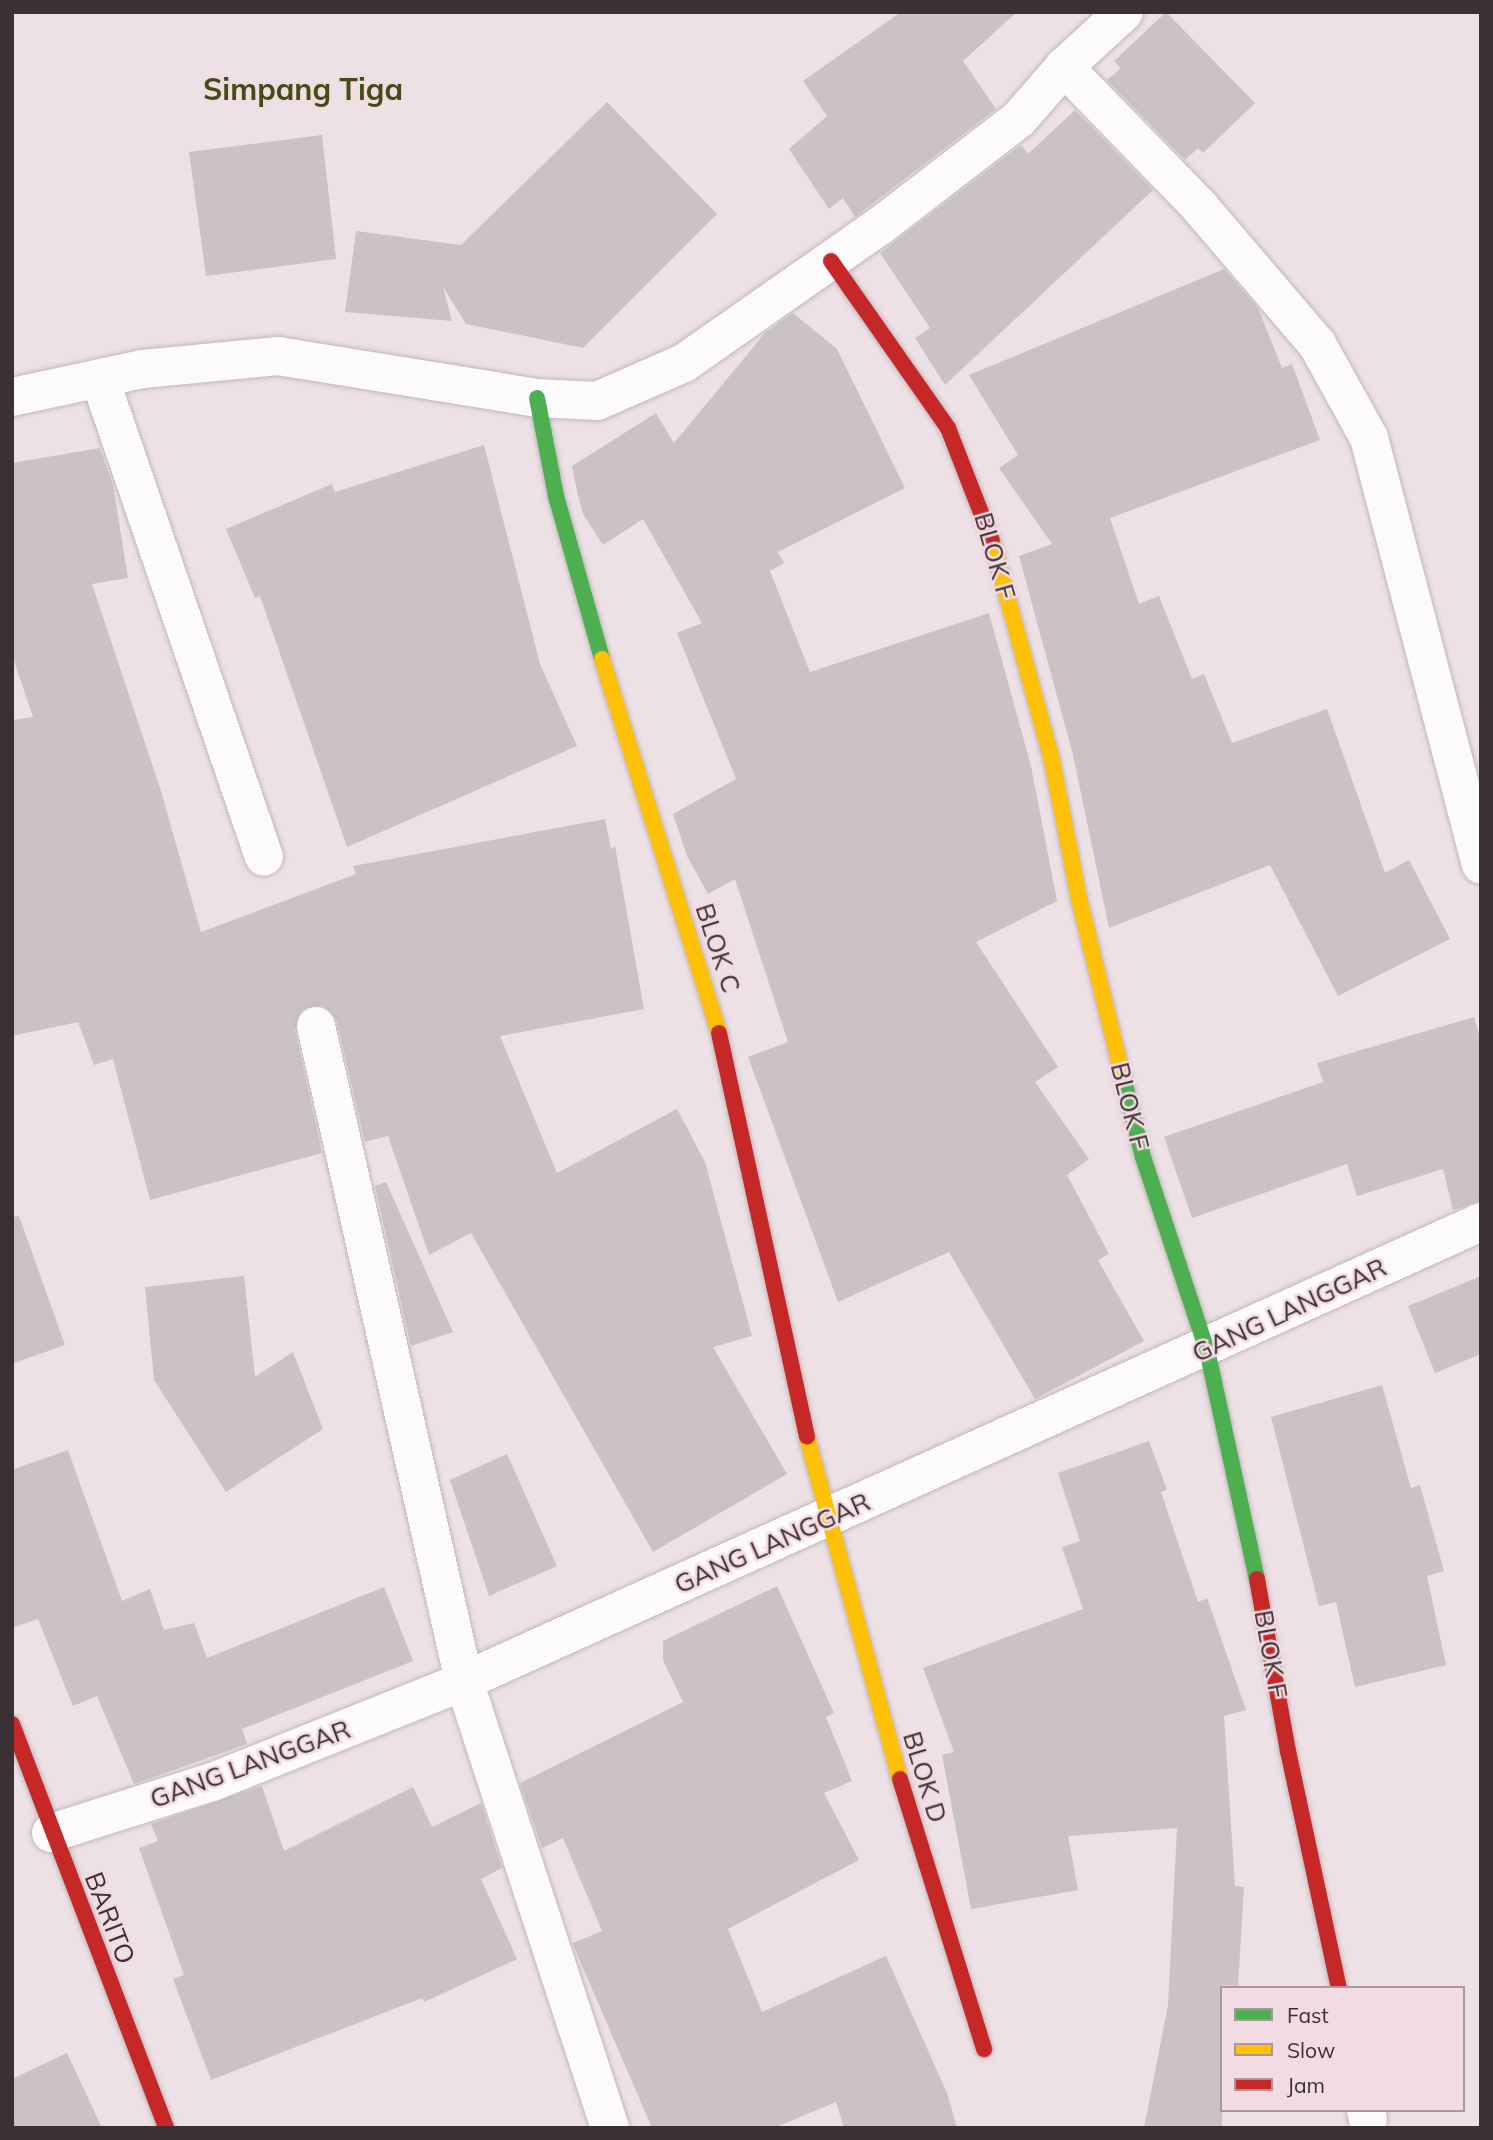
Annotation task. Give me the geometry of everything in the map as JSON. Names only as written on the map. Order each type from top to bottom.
[{"type":"street","points":[[12,397],[143,369],[278,356],[537,398],[597,401],[684,363],[831,261],[1019,119],[1064,67],[1124,12]]},
{"type":"street","points":[[1064,67],[1199,206],[1317,344],[1369,438],[1481,865]]},
{"type":"street","name":"BLOK F","points":[[831,261],[948,428],[982,509],[1052,761],[1079,899],[1143,1157],[1206,1350],[1248,1527],[1288,1751],[1339,1986]]},
{"type":"street","points":[[100,379],[264,857]]},
{"type":"street","name":"BLOK C","points":[[537,398],[556,496],[591,624],[719,1032],[764,1257],[829,1518]]},
{"type":"street","points":[[316,1026],[464,1681],[610,2128]]},
{"type":"street","name":"GANG LANGGAR","points":[[51,1833],[212,1782],[464,1681],[1206,1350],[1481,1222]]},
{"type":"street","name":"BLOK D","points":[[829,1518],[879,1712],[984,2049]]},
{"type":"street","name":"BARITO","points":[[12,1724],[51,1833],[166,2128]]},
{"type":"building","points":[[901,12],[1017,12],[963,61],[996,109],[855,217],[843,198],[829,209],[789,149],[827,116],[803,81]]},
{"type":"building","points":[[1166,12],[1255,103],[1203,153],[1198,148],[1185,160],[1107,80],[1121,68],[1114,61]]},
{"type":"building","points":[[607,102],[717,214],[583,348],[466,324],[443,287],[452,321],[345,312],[356,231],[461,245]]},
{"type":"building","points":[[1075,110],[1153,190],[945,385],[915,338],[930,328],[880,253],[1021,145],[1028,154]]},
{"type":"building","points":[[322,135],[336,259],[206,276],[189,152]]},
{"type":"building","points":[[1224,269],[1258,308],[1282,368],[1292,364],[1320,440],[1110,518],[1139,604],[1159,596],[1192,679],[1204,674],[1232,743],[1327,709],[1385,873],[1409,860],[1450,939],[1338,996],[1270,865],[1109,928],[1073,755],[1019,556],[1052,544],[999,468],[1018,455],[969,375]]},
{"type":"building","points":[[793,313],[837,349],[905,488],[778,552],[784,563],[770,571],[810,672],[989,613],[1031,766],[1057,901],[976,942],[1058,1067],[1035,1082],[1089,1159],[1067,1175],[1109,1254],[1098,1260],[1144,1341],[1035,1399],[949,1252],[838,1302],[748,1057],[788,1042],[735,879],[708,894],[687,856],[673,814],[736,779],[677,633],[702,623],[643,519],[603,545],[583,514],[577,491],[572,466],[656,413],[674,443],[765,333]]},
{"type":"building","points":[[484,445],[540,664],[577,746],[347,847],[260,596],[255,598],[226,529],[332,484],[335,492]]},
{"type":"building","points":[[100,448],[113,485],[128,578],[92,584],[161,791],[201,932],[356,874],[353,866],[605,819],[611,849],[615,846],[644,1009],[500,1036],[557,1173],[677,1109],[705,1162],[752,1336],[713,1347],[787,1474],[653,1552],[471,1233],[429,1255],[388,1136],[365,1142],[337,1021],[323,1005],[302,1010],[295,1030],[322,1153],[150,1200],[113,1059],[94,1065],[78,1022],[12,1036],[12,720],[33,717],[12,655],[12,463]]},
{"type":"building","points":[[1474,1017],[1481,1042],[1481,1201],[1453,1210],[1443,1169],[1357,1196],[1347,1164],[1192,1218],[1164,1137],[1323,1082],[1317,1063]]},
{"type":"building","points":[[386,1182],[453,1332],[411,1346],[375,1186]]},
{"type":"building","points":[[19,1216],[65,1345],[12,1364],[12,1217]]},
{"type":"building","points":[[244,1276],[255,1377],[293,1352],[323,1429],[226,1492],[154,1380],[145,1287]]},
{"type":"building","points":[[1481,1276],[1481,1354],[1435,1373],[1408,1306]]},
{"type":"building","points":[[1382,1385],[1411,1488],[1420,1485],[1444,1571],[1427,1576],[1446,1665],[1355,1687],[1336,1602],[1319,1606],[1271,1417]]},
{"type":"building","points":[[1149,1441],[1167,1490],[1161,1492],[1198,1602],[1207,1598],[1246,1710],[1224,1716],[1235,1886],[1244,1887],[1238,1986],[1220,1986],[1222,2128],[1144,2128],[1168,2005],[1177,1828],[1068,1836],[1078,1890],[971,1909],[942,1755],[954,1752],[923,1668],[1083,1609],[1062,1547],[1080,1541],[1058,1473]]},
{"type":"building","points":[[68,1450],[122,1601],[150,1589],[164,1630],[194,1623],[207,1658],[384,1587],[413,1661],[242,1729],[247,1744],[134,1784],[97,1696],[73,1706],[38,1619],[12,1628],[12,1470]]},
{"type":"building","points":[[507,1454],[557,1566],[489,1596],[450,1480]]},
{"type":"building","points":[[777,1586],[834,1713],[826,1717],[852,1781],[824,1793],[859,1860],[728,1929],[762,2012],[886,1956],[947,2093],[957,2128],[844,2128],[836,2102],[774,2128],[652,2128],[574,1947],[573,1943],[602,1931],[563,1838],[542,1848],[520,1783],[683,1702],[663,1660],[663,1641]]},
{"type":"building","points":[[262,1786],[284,1851],[413,1787],[432,1827],[481,1803],[502,1868],[481,1879],[517,1959],[424,2002],[422,1998],[211,2080],[173,1979],[184,1975],[139,1848],[158,1841],[151,1824]]},
{"type":"building","points":[[67,2053],[102,2128],[12,2128],[12,2079]]},
{"type":"traffic: fast","points":[[537,398],[556,496],[602,659]]},
{"type":"traffic: fast","points":[[1121,1069],[1143,1157],[1207,1350],[1257,1579]]},
{"type":"traffic: slow","points":[[992,541],[1052,761],[1079,899],[1121,1069]]},
{"type":"traffic: slow","points":[[602,659],[719,1033]]},
{"type":"traffic: slow","points":[[807,1437],[900,1779]]},
{"type":"traffic: jam","points":[[831,261],[948,428],[992,541]]},
{"type":"traffic: jam","points":[[719,1033],[807,1437]]},
{"type":"traffic: jam","points":[[1257,1579],[1288,1751],[1339,1986]]},
{"type":"traffic: jam","points":[[12,1724],[166,2128]]},
{"type":"traffic: jam","points":[[900,1779],[984,2049]]},
{"type":"district","name":"Simpang Tiga","points":[[303,89]]}]
